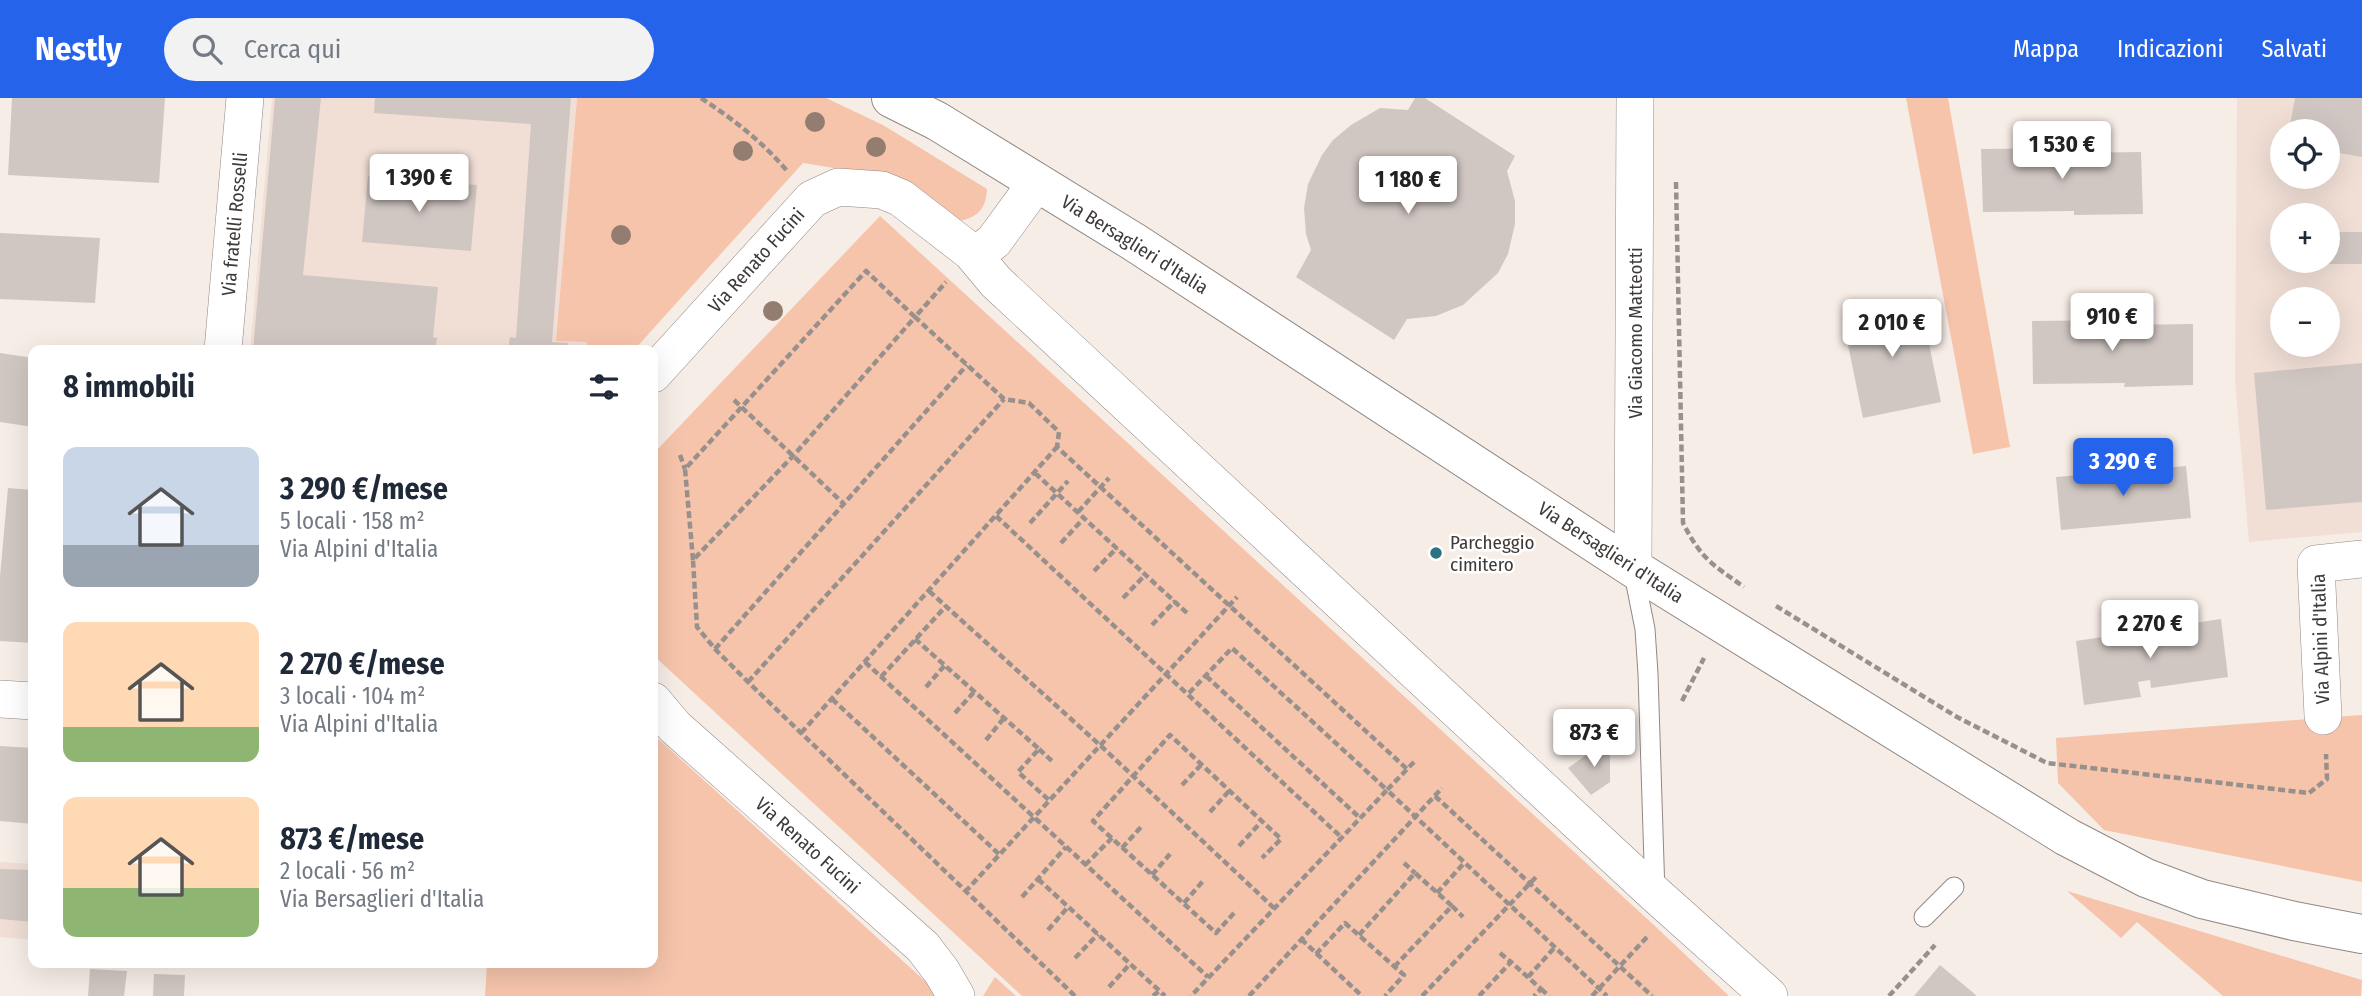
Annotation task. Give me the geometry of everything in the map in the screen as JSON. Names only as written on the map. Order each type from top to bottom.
[{"type":"street","name":"Via fratelli Rosselli","points":[[223,345],[245,98]]},
{"type":"street","name":"Via Bersaglieri d'Italia","points":[[891,98],[940,115],[1037,182],[1134,242],[1633,568],[2067,837],[2146,878],[2203,899],[2362,934]]},
{"type":"street","name":"Via Giacomo Matteotti","points":[[1633,568],[1635,98]]},
{"type":"street","points":[[971,251],[980,252],[993,241],[1037,182]]},
{"type":"street","name":"Via Renato Fucini","points":[[658,368],[812,199],[838,187],[882,190],[901,198],[971,251],[996,282],[1655,894],[1769,996]]},
{"type":"street","name":"Via Alpini d'Italia","points":[[2323,716],[2316,564],[2362,559]]},
{"type":"street","points":[[0,699],[28,701]]},
{"type":"street","name":"Via Renato Fucini","points":[[658,707],[675,727],[923,947],[956,996]]},
{"type":"lane","points":[[1633,568],[1645,629],[1655,894]]},
{"type":"lane","points":[[1924,917],[1954,887]]},
{"type":"path","points":[[701,98],[768,148],[812,199]]},
{"type":"path","points":[[1676,181],[1684,523],[1698,551],[1745,588],[1682,701]]},
{"type":"path","points":[[693,560],[794,455],[971,251]]},
{"type":"path","points":[[685,469],[866,271],[1004,399],[1029,403],[1059,432],[1057,447],[1035,473],[801,733]]},
{"type":"path","points":[[715,649],[967,365]]},
{"type":"path","points":[[748,681],[1004,399]]},
{"type":"path","points":[[734,400],[844,504]]},
{"type":"path","points":[[1057,447],[1407,769]]},
{"type":"path","points":[[680,455],[685,469],[696,627],[801,733],[1075,996]]},
{"type":"path","points":[[1035,473],[1188,614]]},
{"type":"path","points":[[1078,512],[1109,478]]},
{"type":"path","points":[[1030,523],[1068,481]]},
{"type":"path","points":[[996,516],[1342,837]]},
{"type":"path","points":[[1061,543],[1084,518]]},
{"type":"path","points":[[1094,571],[1117,548]]},
{"type":"path","points":[[1123,598],[1146,574]]},
{"type":"path","points":[[929,591],[1275,908]]},
{"type":"path","points":[[965,892],[1237,597]]},
{"type":"path","points":[[1152,625],[1175,601]]},
{"type":"path","points":[[1769,602],[1957,717],[2047,763],[2309,793],[2327,779],[2323,716]]},
{"type":"path","points":[[881,677],[946,606]]},
{"type":"path","points":[[915,639],[1054,763]]},
{"type":"path","points":[[1189,694],[1232,648],[1607,996]]},
{"type":"path","points":[[865,662],[1208,977]]},
{"type":"path","points":[[926,687],[945,665]]},
{"type":"path","points":[[1206,676],[1360,818]]},
{"type":"path","points":[[955,713],[974,692]]},
{"type":"path","points":[[832,699],[1000,855]]},
{"type":"path","points":[[986,740],[1004,718]]},
{"type":"path","points":[[1234,913],[1216,933],[1093,821],[1170,736],[1280,839],[1262,858]]},
{"type":"path","points":[[1039,749],[1018,772],[1049,801]]},
{"type":"path","points":[[1191,996],[1414,762]]},
{"type":"path","points":[[1182,785],[1201,765]]},
{"type":"path","points":[[1249,996],[1442,788]]},
{"type":"path","points":[[1210,812],[1229,791]]},
{"type":"path","points":[[1435,796],[1653,996]]},
{"type":"path","points":[[1239,846],[1262,821]]},
{"type":"path","points":[[1122,848],[1142,827]]},
{"type":"path","points":[[1085,865],[1112,838]]},
{"type":"path","points":[[1022,897],[1066,847]]},
{"type":"path","points":[[1152,875],[1170,854]]},
{"type":"path","points":[[1437,893],[1465,862]]},
{"type":"path","points":[[1404,863],[1464,917]]},
{"type":"path","points":[[1359,935],[1415,873]]},
{"type":"path","points":[[1422,996],[1537,876]]},
{"type":"path","points":[[1038,879],[1164,996]]},
{"type":"path","points":[[1184,904],[1203,881]]},
{"type":"path","points":[[1592,996],[1656,927],[1655,894]]},
{"type":"path","points":[[1394,967],[1452,906]]},
{"type":"path","points":[[1048,930],[1068,907]]},
{"type":"path","points":[[1316,954],[1345,923],[1404,975],[1385,996]]},
{"type":"path","points":[[1075,958],[1098,934]]},
{"type":"path","points":[[1301,939],[1362,996]]},
{"type":"path","points":[[1889,996],[1938,941]]},
{"type":"path","points":[[1528,977],[1555,947]]},
{"type":"path","points":[[1500,953],[1549,996]]},
{"type":"path","points":[[1479,996],[1511,962]]},
{"type":"path","points":[[1109,987],[1130,964]]},
{"type":"path","points":[[1534,996],[1541,989]]},
{"type":"path","points":[[1153,996],[1159,991]]},
{"type":"shaded area","points":[[272,98],[577,98],[557,340],[588,342],[588,345],[250,345]]},
{"type":"shaded area","points":[[577,98],[826,98],[883,125],[987,189],[985,203],[979,212],[956,222],[896,178],[803,163],[639,345],[587,345],[587,342],[556,341]]},
{"type":"shaded area","points":[[1906,98],[1948,98],[2010,447],[1973,454]]},
{"type":"shaded area","points":[[2237,98],[2362,98],[2362,532],[2249,542],[2235,382]]},
{"type":"shaded area","points":[[880,216],[1729,996],[1022,996],[658,660],[658,449]]},
{"type":"shaded area","points":[[2362,715],[2362,882],[2104,830],[2058,783],[2056,738]]},
{"type":"shaded area","points":[[658,739],[937,992],[936,996],[485,996],[487,968],[658,968]]},
{"type":"shaded area","points":[[0,862],[28,864],[28,940],[0,937]]},
{"type":"shaded area","points":[[2067,891],[2362,980],[2361,996],[2223,996],[2137,922],[2121,938]]},
{"type":"shaded area","points":[[995,977],[1016,996],[983,996]]},
{"type":"building","points":[[12,98],[165,98],[159,183],[8,175]]},
{"type":"building","points":[[275,98],[321,98],[303,275],[438,287],[433,337],[437,338],[436,345],[253,345]]},
{"type":"building","points":[[375,98],[571,98],[552,342],[568,345],[509,345],[510,337],[516,338],[531,124],[374,113]]},
{"type":"building","points":[[1415,98],[1425,98],[1515,156],[1507,171],[1515,201],[1515,224],[1508,254],[1498,273],[1463,305],[1436,316],[1407,319],[1394,340],[1296,277],[1311,250],[1306,234],[1304,208],[1308,184],[1322,155],[1333,140],[1351,125],[1380,108],[1408,110]]},
{"type":"building","points":[[2295,98],[2362,98],[2362,157],[2340,153],[2340,119],[2291,119]]},
{"type":"building","points":[[2073,148],[2073,153],[2141,152],[2143,214],[2074,215],[2074,211],[1983,212],[1981,149]]},
{"type":"building","points":[[368,176],[477,185],[471,251],[362,242]]},
{"type":"building","points":[[2340,232],[2362,232],[2362,264],[2340,264]]},
{"type":"building","points":[[0,233],[100,238],[95,303],[0,299]]},
{"type":"building","points":[[1920,300],[1941,402],[1863,418],[1842,316]]},
{"type":"building","points":[[2124,320],[2124,325],[2193,324],[2193,385],[2124,387],[2125,383],[2033,384],[2032,321]]},
{"type":"building","points":[[0,353],[28,357],[28,426],[0,422]]},
{"type":"building","points":[[2362,363],[2362,502],[2266,510],[2254,373]]},
{"type":"building","points":[[2186,466],[2191,518],[2061,530],[2056,477]]},
{"type":"building","points":[[8,488],[28,490],[28,643],[0,641],[0,576]]},
{"type":"building","points":[[2221,619],[2228,677],[2151,688],[2150,680],[2138,682],[2141,697],[2084,705],[2076,641]]},
{"type":"building","points":[[1603,743],[1610,750],[1610,782],[1591,795],[1568,768]]},
{"type":"building","points":[[0,746],[28,748],[28,824],[0,821]]},
{"type":"building","points":[[0,869],[28,870],[28,922],[0,919]]},
{"type":"building","points":[[1940,965],[1977,996],[1914,996]]},
{"type":"building","points":[[90,969],[127,971],[124,996],[88,996]]},
{"type":"building","points":[[154,974],[185,975],[184,996],[153,996]]},
{"type":"place","name":"Parcheggio cimitero","points":[[1436,553]]}]
